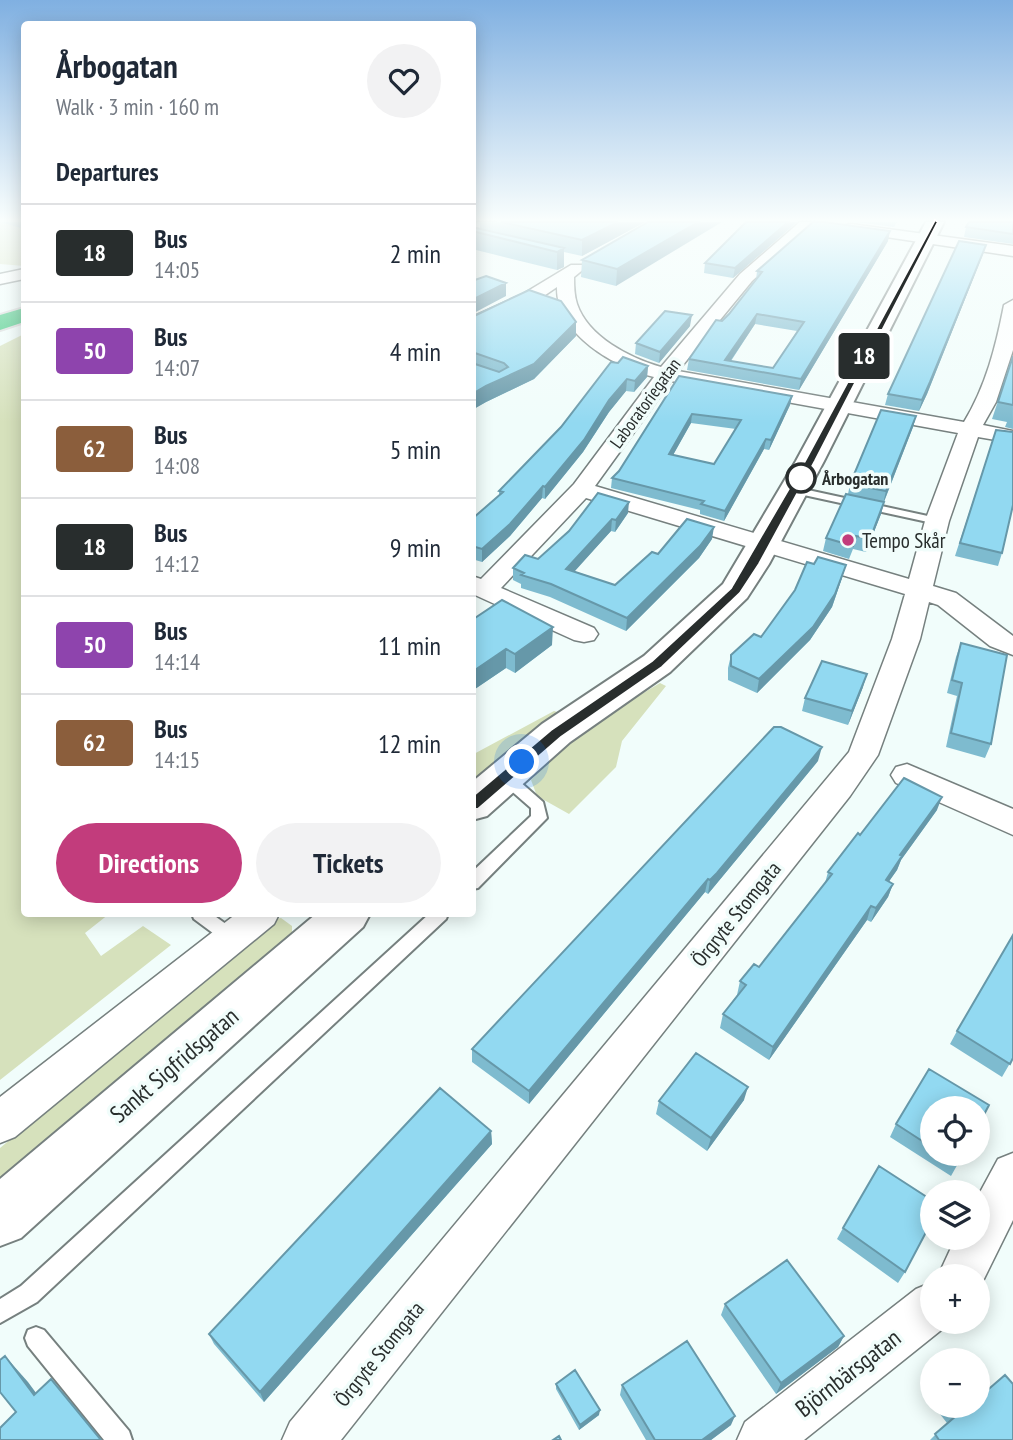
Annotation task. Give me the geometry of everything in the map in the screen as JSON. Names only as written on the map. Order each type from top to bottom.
[{"type":"highway","points":[[0,303],[21,296]]},
{"type":"highway","points":[[0,323],[21,316]]},
{"type":"street","points":[[476,322],[546,289]]},
{"type":"street","points":[[564,289],[568,310],[579,325],[632,363],[838,406],[1013,437]]},
{"type":"street","name":"Laboratoriegatan","points":[[584,634],[478,587],[529,547],[582,489],[666,372],[734,289]]},
{"type":"street","points":[[476,802],[556,733],[657,664],[735,591],[794,490],[900,289]]},
{"type":"street","name":"Örgryte Stomgata","points":[[308,1440],[863,755],[906,639],[937,521],[970,429],[986,402],[1006,343],[1013,306]]},
{"type":"street","points":[[582,489],[947,599],[1000,640],[1013,646]]},
{"type":"street","points":[[907,775],[1013,822]]},
{"type":"street","points":[[0,1123],[257,917]]},
{"type":"street","name":"Sankt Sigfridsgatan","points":[[0,1217],[340,917]]},
{"type":"street","points":[[967,1264],[1013,1174]]},
{"type":"street","name":"Björnbärsgatan","points":[[763,1440],[920,1316]]},
{"type":"lane","points":[[794,490],[937,521]]},
{"type":"lane","points":[[476,879],[539,818],[537,806],[505,777]]},
{"type":"lane","points":[[204,917],[231,937]]},
{"type":"lane","points":[[0,1312],[29,1294],[437,917]]},
{"type":"lane","points":[[36,1338],[120,1440]]},
{"type":"green space","points":[[21,336],[21,917],[105,917],[85,933],[101,956],[143,926],[171,945],[0,1080],[0,346]]},
{"type":"green space","points":[[660,683],[666,686],[622,741],[616,767],[569,814],[537,796],[531,780],[561,749],[593,723]]},
{"type":"green space","points":[[554,711],[560,713],[476,784],[476,753]]},
{"type":"green space","points":[[281,918],[292,926],[292,936],[0,1191],[0,1148],[276,919]]},
{"type":"building","points":[[476,289],[494,289],[476,298]]},
{"type":"building","points":[[748,289],[855,289],[801,379],[689,359],[716,320],[722,321]],"holes":[[[757,314],[804,322],[773,368],[725,360]]]},
{"type":"building","points":[[937,289],[968,289],[922,400],[888,394]]},
{"type":"building","points":[[529,290],[561,301],[576,322],[534,364],[476,392],[476,364],[499,372],[508,367],[504,363],[476,353],[476,315]]},
{"type":"building","points":[[665,311],[692,315],[660,352],[636,343]]},
{"type":"building","points":[[1013,356],[1013,405],[998,402]]},
{"type":"building","points":[[623,357],[648,366],[635,381],[627,379],[609,400],[584,440],[510,524],[482,549],[476,547],[476,516],[503,492],[499,491],[561,427],[611,362],[618,363]]},
{"type":"building","points":[[679,376],[792,396],[771,440],[766,439],[725,511],[701,504],[704,501],[612,478]],"holes":[[[692,414],[741,420],[714,464],[669,454]]]},
{"type":"building","points":[[881,410],[916,416],[886,491],[850,484]]},
{"type":"building","points":[[996,430],[1013,432],[1013,505],[1002,553],[960,543]]},
{"type":"building","points":[[598,493],[629,502],[616,520],[612,519],[566,569],[615,585],[652,552],[658,554],[687,519],[714,527],[700,546],[627,618],[551,584],[521,575],[524,573],[513,568],[525,555],[538,559],[569,531]]},
{"type":"building","points":[[846,494],[884,502],[870,539],[856,536],[853,546],[826,538]]},
{"type":"building","points":[[818,557],[846,565],[835,594],[813,627],[759,679],[731,666],[731,655],[754,634],[761,637],[795,590],[807,562],[814,564]]},
{"type":"building","points":[[502,600],[553,627],[515,654],[506,649],[476,669],[476,617]]},
{"type":"building","points":[[961,643],[1007,655],[991,744],[951,733],[962,683],[952,680]]},
{"type":"building","points":[[822,661],[867,674],[852,711],[805,698]]},
{"type":"building","points":[[774,727],[781,727],[822,747],[529,1091],[472,1049]]},
{"type":"building","points":[[904,778],[942,797],[900,855],[902,856],[886,880],[893,884],[876,908],[871,906],[773,1047],[723,1014],[746,985],[740,981],[754,964],[759,967],[832,874],[828,872]]},
{"type":"building","points":[[1013,935],[1013,1058],[1010,1064],[957,1031]]},
{"type":"building","points":[[696,1053],[748,1087],[711,1138],[659,1101]]},
{"type":"building","points":[[929,1069],[974,1096],[920,1096],[920,1140],[896,1124]]},
{"type":"building","points":[[440,1088],[491,1131],[260,1392],[209,1334]]},
{"type":"building","points":[[879,1166],[920,1193],[920,1244],[905,1272],[843,1228]]},
{"type":"building","points":[[787,1260],[844,1336],[781,1383],[725,1304]]},
{"type":"building","points":[[687,1341],[735,1416],[702,1440],[655,1440],[622,1385]]},
{"type":"building","points":[[5,1356],[34,1395],[51,1379],[101,1440],[0,1440],[0,1428],[16,1412],[0,1392],[0,1360]]},
{"type":"building","points":[[575,1370],[600,1410],[580,1425],[556,1384]]},
{"type":"building","points":[[1005,1375],[1013,1384],[1013,1440],[939,1440],[935,1434],[954,1418],[990,1418],[990,1388]]},
{"type":"bus line","name":"18","points":[[476,802],[556,733],[657,664],[735,591],[810,461],[899,289]]},
{"type":"place","name":"Årbogatan","points":[[801,478]]},
{"type":"place","name":"Tempo Skår","points":[[848,540]]},
{"type":"route","points":[[522,762],[556,733],[657,664],[735,591],[801,478]]}]
